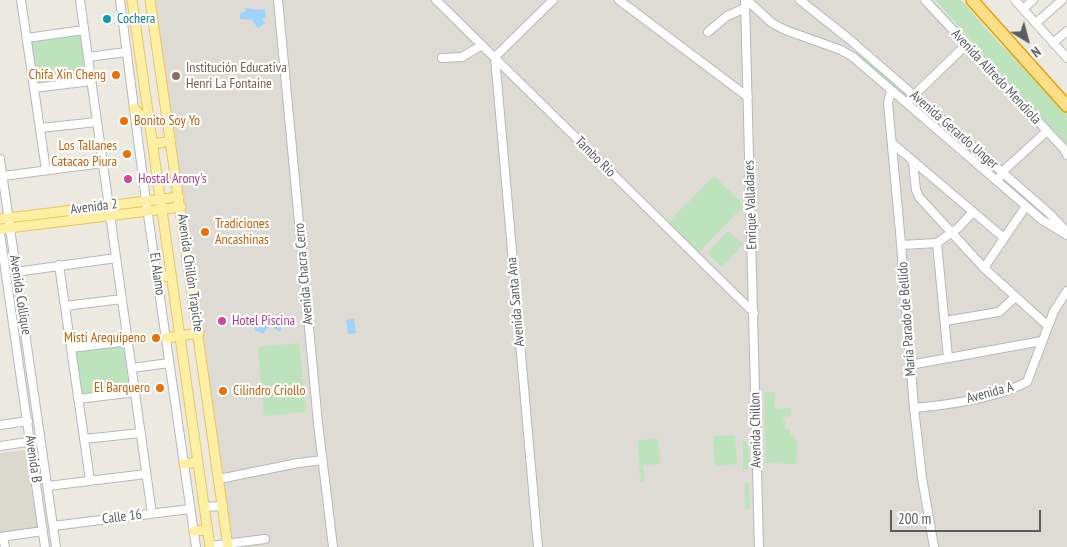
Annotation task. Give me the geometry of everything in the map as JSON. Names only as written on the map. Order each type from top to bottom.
[{"type":"highway","points":[[972,0],[1067,106]]},
{"type":"highway","points":[[982,0],[1067,95]]},
{"type":"main road","name":"Avenida Chillón Trapiche","points":[[132,0],[210,547]]},
{"type":"main road","name":"Avenida Chillón Trapiche","points":[[150,0],[228,546]]},
{"type":"main road","points":[[134,108],[150,126]]},
{"type":"main road","points":[[153,144],[171,141]]},
{"type":"main road","name":"Avenida 2","points":[[4,218],[161,199],[180,202]]},
{"type":"main road","name":"Avenida 2","points":[[3,230],[162,209],[180,202]]},
{"type":"main road","points":[[157,277],[172,276]]},
{"type":"main road","points":[[166,338],[199,333]]},
{"type":"main road","points":[[184,464],[198,462]]},
{"type":"main road","points":[[194,531],[208,530]]},
{"type":"street","points":[[21,0],[46,170]]},
{"type":"street","points":[[80,0],[152,514]]},
{"type":"street","name":"El Alamo","points":[[120,0],[146,201],[196,547]]},
{"type":"street","name":"Avenida Chacra Cerro","points":[[278,0],[333,547]]},
{"type":"street","name":"Tambo Rio","points":[[436,0],[754,314]]},
{"type":"street","points":[[495,57],[553,0]]},
{"type":"street","points":[[619,0],[748,97]]},
{"type":"street","name":"Avenida Gerardo Unger","points":[[800,0],[808,3],[1050,214],[1067,234]]},
{"type":"street","name":"Avenida Alfredo Mendiola","points":[[925,0],[1064,149],[1067,155]]},
{"type":"street","points":[[1015,0],[1067,58]]},
{"type":"street","points":[[1023,9],[1033,0]]},
{"type":"street","points":[[1036,24],[1063,0],[1067,3]]},
{"type":"street","points":[[708,32],[746,2]]},
{"type":"street","name":"Enrique Valladares","points":[[746,2],[754,314]]},
{"type":"street","name":"Avenida Gerardo Unger","points":[[746,2],[784,30],[841,50],[853,57],[1042,220],[1067,234]]},
{"type":"street","points":[[27,38],[84,30]]},
{"type":"street","points":[[1054,43],[1067,31]]},
{"type":"street","points":[[841,50],[849,39]]},
{"type":"street","points":[[442,58],[462,57],[482,45]]},
{"type":"street","points":[[906,102],[966,45]]},
{"type":"street","points":[[853,57],[860,49]]},
{"type":"street","points":[[88,57],[126,52]]},
{"type":"street","name":"Avenida Santa Ana","points":[[495,57],[538,547]]},
{"type":"street","points":[[34,88],[91,81]]},
{"type":"street","name":"María Parado de Bellido","points":[[891,90],[888,103],[914,408],[922,478],[934,547]]},
{"type":"street","points":[[40,128],[97,122]]},
{"type":"street","points":[[997,181],[1002,172],[1047,132]]},
{"type":"street","points":[[892,144],[1004,238]]},
{"type":"street","name":"Avenida Collique","points":[[0,159],[4,218],[3,230],[16,272],[31,372]]},
{"type":"street","points":[[913,162],[916,193],[984,268],[1048,326]]},
{"type":"street","points":[[2,176],[103,163]]},
{"type":"street","points":[[984,268],[1026,206]]},
{"type":"street","points":[[901,245],[937,243],[952,233],[973,212]]},
{"type":"street","name":"Avenida B","points":[[3,230],[20,370],[45,547]]},
{"type":"street","points":[[937,243],[948,358]]},
{"type":"street","points":[[16,272],[116,258]]},
{"type":"street","points":[[60,265],[90,480]]},
{"type":"street","name":"Avenida A","points":[[914,408],[936,406],[1010,390],[1027,382],[1054,311],[1067,291]]},
{"type":"street","points":[[945,321],[999,312],[1015,297]]},
{"type":"street","points":[[65,306],[122,299]]},
{"type":"street","name":"Avenida Chillon","points":[[754,314],[759,547]]},
{"type":"street","points":[[71,348],[128,341]]},
{"type":"street","points":[[910,365],[1042,341]]},
{"type":"street","points":[[132,368],[170,363]]},
{"type":"street","name":"Avenida B","points":[[31,372],[56,547]]},
{"type":"street","points":[[78,399],[136,392]]},
{"type":"street","points":[[0,425],[28,421]]},
{"type":"street","points":[[84,439],[141,433]]},
{"type":"street","points":[[0,446],[41,441]]},
{"type":"street","points":[[219,480],[298,463],[323,460]]},
{"type":"street","points":[[48,486],[146,474]]},
{"type":"street","points":[[204,508],[222,506]]},
{"type":"street","name":"Calle 16","points":[[53,526],[190,508]]},
{"type":"street","points":[[5,547],[2,537],[43,532]]},
{"type":"street","points":[[210,547],[228,546],[264,539]]},
{"type":"shaded area","points":[[154,0],[934,0],[1061,139],[1067,148],[1067,547],[233,547]]},
{"type":"shaded area","points":[[25,450],[38,529],[0,534],[0,453]]},
{"type":"green space","points":[[935,0],[961,0],[1002,46],[1036,77],[1067,112],[1067,147]]},
{"type":"green space","points":[[81,32],[88,79],[37,86],[30,40]]},
{"type":"green space","points":[[860,53],[906,92],[903,95],[857,56]]},
{"type":"green space","points":[[912,98],[999,173],[995,177],[908,101]]},
{"type":"green space","points":[[714,176],[744,205],[697,254],[667,224]]},
{"type":"green space","points":[[1004,177],[1033,203],[1056,226],[1001,181]]},
{"type":"green space","points":[[728,231],[743,244],[722,267],[707,253]]},
{"type":"green space","points":[[126,343],[132,389],[80,396],[75,350]]},
{"type":"green space","points":[[299,343],[306,412],[264,416],[258,347]]},
{"type":"green space","points":[[775,392],[774,409],[791,408],[791,416],[783,417],[783,420],[785,421],[785,429],[789,429],[790,434],[797,443],[796,464],[766,463],[764,393]]},
{"type":"green space","points":[[735,435],[737,464],[715,466],[713,436]]},
{"type":"green space","points":[[658,439],[660,464],[643,465],[645,481],[640,482],[638,440]]},
{"type":"green space","points":[[743,441],[748,441],[749,469],[743,469]]},
{"type":"green space","points":[[745,483],[749,483],[750,509],[745,509]]},
{"type":"water","points":[[244,8],[265,9],[266,17],[262,19],[266,22],[259,28],[252,20],[240,19],[240,13],[246,11]]},
{"type":"water","points":[[281,318],[284,321],[280,332],[272,327],[267,328],[263,334],[255,330],[256,321]]},
{"type":"water","points":[[354,319],[356,333],[348,334],[346,320]]},
{"type":"place","name":"Cochera","points":[[107,19]]},
{"type":"place","name":"Chifa Xin Cheng","points":[[116,75]]},
{"type":"place","name":"Institución Educativa Henri La Fontaine","points":[[176,76]]},
{"type":"place","name":"Bonito Soy Yo","points":[[124,121]]},
{"type":"place","name":"Los Tallanes Catacao Piura","points":[[127,154]]},
{"type":"place","name":"Hostal Arony's","points":[[128,179]]},
{"type":"place","name":"Tradiciones Ancashinas","points":[[205,232]]},
{"type":"place","name":"Hotel Piscina","points":[[222,321]]},
{"type":"place","name":"Misti Arequipeno","points":[[156,338]]},
{"type":"place","name":"El Barquero","points":[[160,388]]},
{"type":"place","name":"Cilindro Criollo","points":[[223,391]]}]
